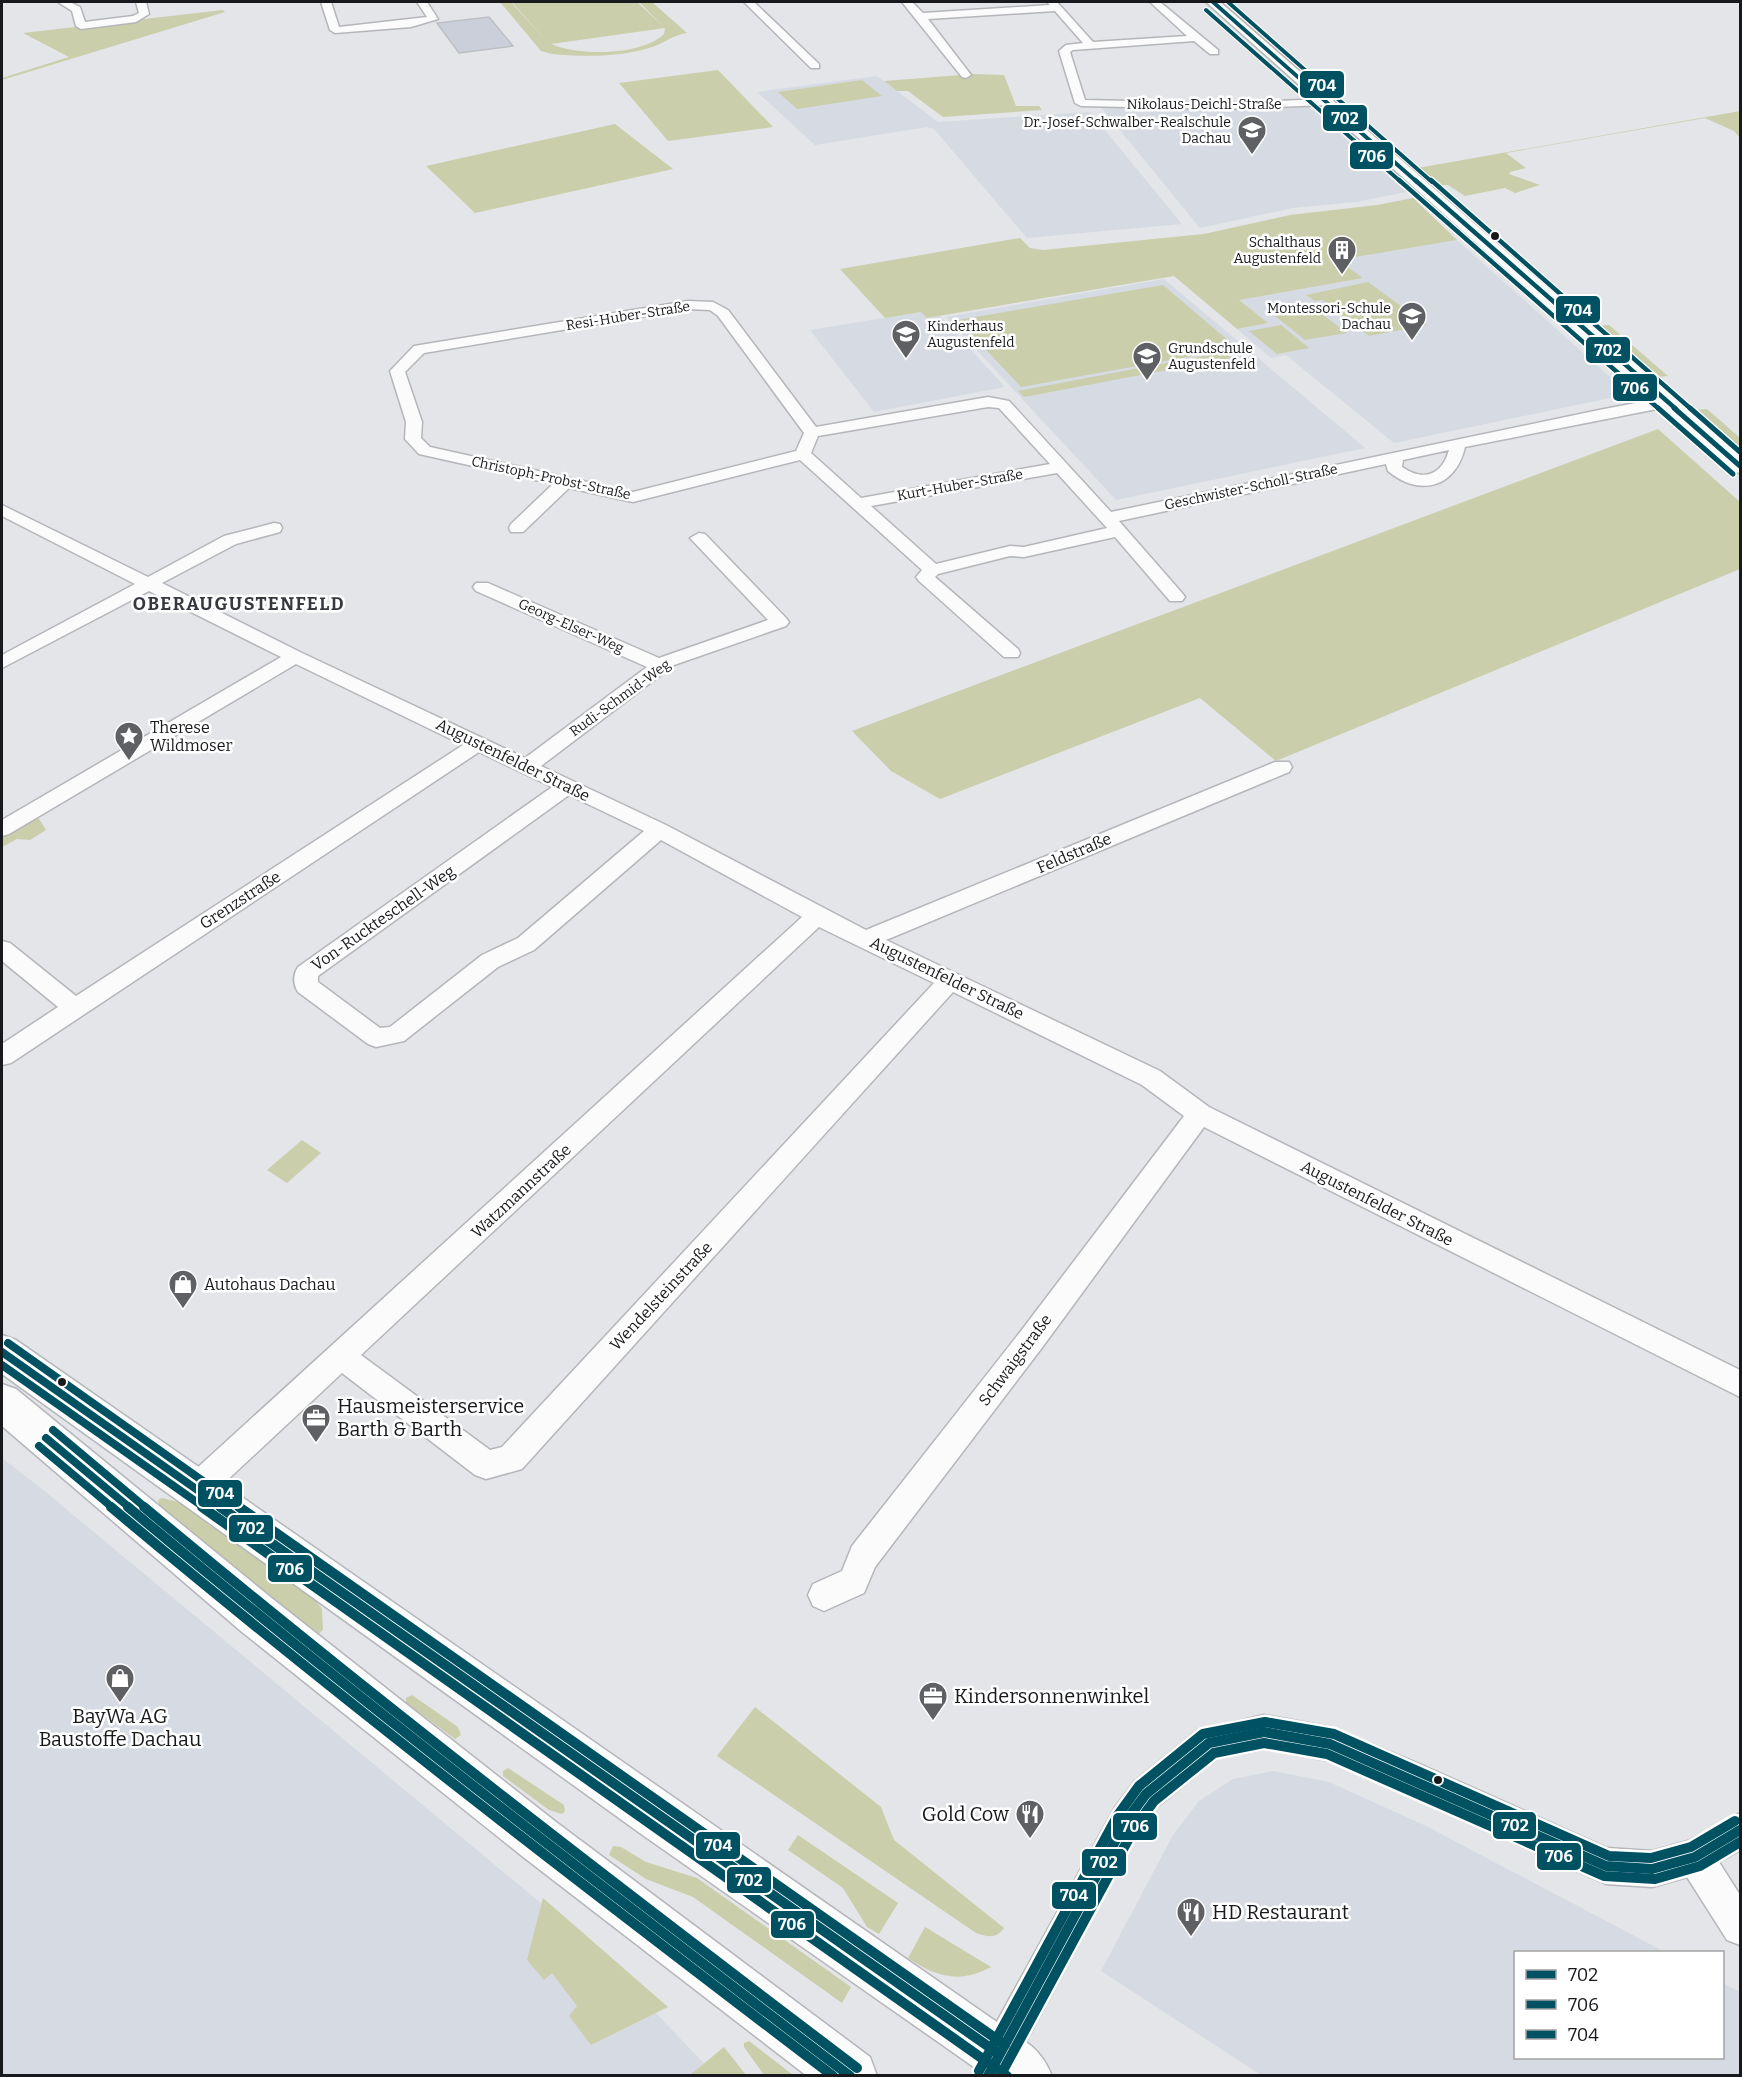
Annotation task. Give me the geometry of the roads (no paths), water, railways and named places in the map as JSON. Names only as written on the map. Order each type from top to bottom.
[{"type":"street","points":[[63,2],[77,9],[81,26],[136,19],[144,14],[141,2]]},
{"type":"street","points":[[326,2],[335,30],[411,24],[433,19],[422,2]]},
{"type":"street","points":[[753,2],[815,66]]},
{"type":"street","points":[[907,2],[922,16],[939,42],[966,75]]},
{"type":"street","points":[[1155,2],[1214,52]]},
{"type":"street","points":[[1213,2],[1740,466]]},
{"type":"street","points":[[922,16],[1054,4],[1091,46],[1197,38]]},
{"type":"street","name":"Nikolaus-Deichl-Straße","points":[[1091,46],[1064,51],[1081,103],[1222,106],[1326,102]]},
{"type":"street","name":"Resi-Huber-Straße","points":[[419,349],[688,305],[712,306],[723,313],[804,425],[812,432]]},
{"type":"street","name":"Christoph-Probst-Straße","points":[[419,349],[397,371],[414,422],[413,440],[425,451],[633,497],[804,454]]},
{"type":"street","points":[[932,570],[804,454],[812,432],[832,431],[997,402],[1004,404],[1176,597]]},
{"type":"street","name":"Geschwister-Scholl-Straße","points":[[1113,525],[1395,457],[1667,402]]},
{"type":"street","points":[[1395,457],[1394,468],[1400,473],[1422,480],[1434,479],[1450,469],[1458,444]]},
{"type":"street","name":"Kurt-Huber-Straße","points":[[859,503],[1061,467]]},
{"type":"street","points":[[517,528],[565,482]]},
{"type":"street","name":"Augustenfelder Straße","points":[[2,510],[295,657],[659,830],[817,916],[1151,1078],[1200,1114],[1740,1384]]},
{"type":"street","points":[[1011,653],[925,577],[932,570],[1010,551],[1024,552],[1113,525]]},
{"type":"street","points":[[2,662],[134,594],[148,582],[230,540],[274,528]]},
{"type":"street","name":"Rudi-Schmid-Weg","points":[[527,767],[667,661],[780,622],[699,538]]},
{"type":"street","name":"Georg-Elser-Weg","points":[[482,587],[660,666]]},
{"type":"street","points":[[2,829],[295,657]]},
{"type":"street","name":"Grenzstraße","points":[[2,1056],[479,743]]},
{"type":"street","name":"Feldstraße","points":[[867,939],[1282,767]]},
{"type":"street","name":"Von-Ruckteschell-Weg","points":[[567,787],[306,973],[306,986],[376,1038],[396,1035],[490,961],[526,944],[659,830]]},
{"type":"street","name":"Watzmannstraße","points":[[196,1489],[817,916]]},
{"type":"street","points":[[2,949],[75,1008]]},
{"type":"street","name":"Wendelsteinstraße","points":[[340,1355],[486,1465],[511,1460],[951,979]]},
{"type":"street","name":"Schwaigstraße","points":[[824,1594],[853,1582],[867,1550],[1031,1340],[1200,1114]]},
{"type":"street","points":[[2,1352],[661,1819],[1004,2068],[1126,1821],[1146,1794],[1209,1743],[1264,1732],[1330,1744],[1414,1779],[1480,1811],[1606,1866],[1652,1869],[1695,1857],[1740,1830]]},
{"type":"street","points":[[2,1402],[250,1608],[529,1832],[851,2076]]},
{"type":"street","points":[[1695,1857],[1740,1927]]},
{"type":"place","name":"Dr.-Josef-Schwalber-Realschule Dachau","points":[[1252,156]]},
{"type":"place","name":"Schalthaus Augustenfeld","points":[[1342,276]]},
{"type":"place","name":"Montessori-Schule Dachau","points":[[1412,342]]},
{"type":"place","name":"Kinderhaus Augustenfeld","points":[[906,360]]},
{"type":"place","name":"Grundschule Augustenfeld","points":[[1147,382]]},
{"type":"place","name":"Therese Wildmoser","points":[[129,762]]},
{"type":"place","name":"Autohaus Dachau","points":[[183,1310]]},
{"type":"place","name":"Hausmeisterservice Barth & Barth","points":[[316,1444]]},
{"type":"place","name":"BayWa AG Baustoffe Dachau","points":[[120,1704]]},
{"type":"place","name":"Kindersonnenwinkel","points":[[933,1722]]},
{"type":"place","name":"Gold Cow","points":[[1030,1840]]},
{"type":"place","name":"HD Restaurant","points":[[1191,1938]]},
{"type":"district","name":"OBERAUGUSTENFELD","points":[[239,604]]}]
